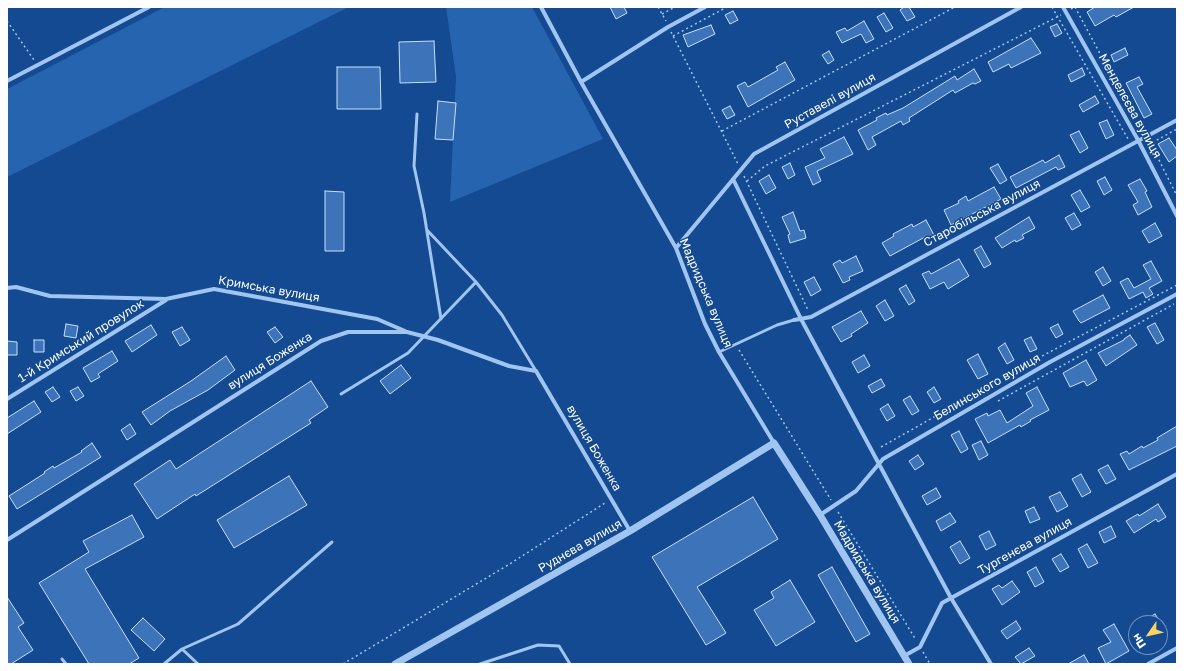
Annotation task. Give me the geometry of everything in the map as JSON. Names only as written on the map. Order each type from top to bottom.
[{"type":"street","points":[[7,81],[149,7]]},
{"type":"street","name":"Мадридська вулиця","points":[[541,7],[581,82],[676,248],[705,324],[719,352],[820,515],[909,664]]},
{"type":"street","points":[[581,82],[668,27],[705,7]]},
{"type":"street","name":"Руставелі вулиця","points":[[676,248],[754,154],[1021,7]]},
{"type":"street","name":"Менделєєва вулиця","points":[[1063,7],[1138,140],[1177,216]]},
{"type":"street","name":"Старобільська вулиця","points":[[794,320],[811,317],[1177,120]]},
{"type":"street","points":[[732,179],[801,319],[951,598],[991,664]]},
{"type":"street","name":"Кримська вулиця","points":[[7,288],[16,287],[50,296],[166,299],[214,289],[377,319],[407,332]]},
{"type":"street","name":"Белинського вулиця","points":[[820,515],[856,491],[883,459],[1050,362],[1177,294]]},
{"type":"street","name":"1-й Кримський провулок","points":[[7,399],[166,299]]},
{"type":"street","name":"вулиця Боженка","points":[[7,540],[321,341],[348,332],[407,332],[424,336],[509,366],[536,371],[630,530]]},
{"type":"street","name":"Руднєва вулиця","points":[[394,664],[630,530],[774,443]]},
{"type":"street","name":"Тургенєва вулиця","points":[[920,646],[942,603],[1177,474]]},
{"type":"street","points":[[904,656],[920,646]]},
{"type":"street","points":[[1148,664],[1177,648]]},
{"type":"lane","points":[[417,114],[414,166],[441,319]]},
{"type":"lane","points":[[426,230],[476,282],[502,315],[536,371]]},
{"type":"lane","points":[[341,394],[408,353],[476,282]]},
{"type":"lane","points":[[719,352],[777,325],[794,320]]},
{"type":"lane","points":[[164,664],[182,649],[238,624],[332,542]]},
{"type":"lane","points":[[480,664],[538,645],[559,646],[570,664]]},
{"type":"lane","points":[[182,649],[198,664]]},
{"type":"lane","points":[[62,659],[66,664]]},
{"type":"path","points":[[658,7],[741,170],[811,317]]},
{"type":"path","points":[[662,14],[675,7]]},
{"type":"path","points":[[673,36],[727,7]]},
{"type":"path","points":[[721,131],[955,7]]},
{"type":"path","points":[[1052,7],[1131,144]]},
{"type":"path","points":[[1075,7],[1151,143],[1177,196]]},
{"type":"path","points":[[746,181],[765,166],[1066,12]]},
{"type":"path","points":[[7,21],[37,65]]},
{"type":"path","points":[[1142,148],[1177,129]]},
{"type":"path","points":[[881,447],[1044,355],[1177,285]]},
{"type":"path","points":[[997,401],[1177,302]]},
{"type":"path","points":[[735,344],[930,664]]},
{"type":"path","points":[[343,664],[508,565],[612,499]]},
{"type":"shaded area","points":[[165,7],[349,7],[7,177],[7,89]]},
{"type":"shaded area","points":[[446,7],[532,7],[603,139],[450,202],[456,77]]},
{"type":"building","points":[[610,7],[624,7],[627,13],[616,19]]},
{"type":"building","points":[[904,7],[909,7],[915,17],[907,21],[900,10]]},
{"type":"building","points":[[1095,7],[1134,7],[1116,17],[1114,15],[1095,26],[1087,12]]},
{"type":"building","points":[[733,11],[738,20],[730,24],[725,15]]},
{"type":"building","points":[[884,13],[893,28],[886,32],[877,17]]},
{"type":"building","points":[[864,21],[874,39],[866,43],[861,34],[842,43],[836,32],[845,28],[847,31]]},
{"type":"building","points":[[1057,24],[1062,33],[1055,37],[1050,27]]},
{"type":"building","points":[[711,25],[715,34],[688,47],[683,35]]},
{"type":"building","points":[[1031,38],[1041,53],[1011,68],[1009,64],[993,72],[988,62]]},
{"type":"building","points":[[434,41],[436,82],[400,83],[399,42]]},
{"type":"building","points":[[1125,48],[1128,55],[1114,62],[1111,55]]},
{"type":"building","points":[[829,51],[834,60],[828,64],[822,55]]},
{"type":"building","points":[[785,62],[795,80],[748,107],[737,86],[745,82],[748,87],[778,70],[776,67]]},
{"type":"building","points":[[337,67],[380,67],[381,109],[337,109]]},
{"type":"building","points":[[1082,68],[1085,75],[1071,82],[1068,75]]},
{"type":"building","points":[[974,69],[981,81],[975,84],[973,83],[955,93],[953,90],[909,118],[910,121],[903,125],[901,121],[872,137],[876,145],[868,150],[858,130],[877,120],[876,118],[886,113],[887,115],[903,108],[955,76],[957,80]]},
{"type":"building","points":[[1139,77],[1143,84],[1137,87],[1152,114],[1144,118],[1126,83]]},
{"type":"building","points":[[1095,96],[1099,103],[1083,112],[1079,105]]},
{"type":"building","points":[[438,101],[456,103],[453,140],[435,139]]},
{"type":"building","points":[[730,106],[735,115],[727,119],[722,110]]},
{"type":"building","points":[[1107,120],[1114,135],[1106,139],[1099,123]]},
{"type":"building","points":[[1079,131],[1088,148],[1080,153],[1070,135]]},
{"type":"building","points":[[844,137],[853,154],[817,171],[821,181],[813,185],[805,167],[825,158],[820,149]]},
{"type":"building","points":[[1169,138],[1177,150],[1177,156],[1169,162],[1158,144]]},
{"type":"building","points":[[1059,155],[1065,167],[1058,170],[1056,167],[1016,188],[1010,177],[1043,160],[1045,163]]},
{"type":"building","points":[[790,163],[795,175],[788,179],[782,167]]},
{"type":"building","points":[[998,164],[1007,180],[1000,184],[990,168]]},
{"type":"building","points":[[769,175],[776,188],[766,194],[759,181]]},
{"type":"building","points":[[1105,177],[1112,190],[1104,195],[1097,181]]},
{"type":"building","points":[[1140,179],[1147,191],[1145,192],[1152,207],[1138,215],[1133,205],[1138,202],[1128,185]]},
{"type":"building","points":[[994,187],[1001,199],[951,225],[944,210],[959,203],[958,201],[966,196],[968,201]]},
{"type":"building","points":[[1080,190],[1090,207],[1081,212],[1071,195]]},
{"type":"building","points":[[325,191],[344,192],[344,251],[325,251]]},
{"type":"building","points":[[793,212],[800,231],[804,230],[806,238],[790,243],[788,235],[790,234],[782,217]]},
{"type":"building","points":[[1074,213],[1081,225],[1072,230],[1065,218]]},
{"type":"building","points":[[1029,217],[1035,228],[1022,235],[1024,238],[1016,242],[1015,240],[1002,248],[995,238]]},
{"type":"building","points":[[926,220],[934,235],[926,239],[925,237],[890,256],[882,243],[894,236],[893,234],[912,224],[913,227]]},
{"type":"building","points":[[1155,223],[1162,236],[1149,243],[1142,231]]},
{"type":"building","points":[[981,246],[991,264],[984,268],[974,250]]},
{"type":"building","points":[[856,256],[863,271],[849,277],[850,280],[843,283],[833,264],[840,260],[842,263]]},
{"type":"building","points":[[959,259],[969,276],[948,289],[944,282],[930,289],[922,274],[929,271],[931,274]]},
{"type":"building","points":[[1151,261],[1162,281],[1149,288],[1153,294],[1146,298],[1143,292],[1129,299],[1120,282],[1128,278],[1134,288],[1151,279],[1143,265]]},
{"type":"building","points":[[1103,267],[1111,281],[1103,286],[1095,272]]},
{"type":"building","points":[[814,277],[821,290],[811,296],[804,282]]},
{"type":"building","points":[[906,285],[915,301],[909,305],[899,289]]},
{"type":"building","points":[[1103,295],[1110,308],[1081,323],[1073,311]]},
{"type":"building","points":[[885,300],[894,316],[885,321],[876,306]]},
{"type":"building","points":[[861,311],[868,323],[851,334],[852,336],[841,342],[832,327]]},
{"type":"building","points":[[1155,323],[1164,340],[1157,344],[1147,327]]},
{"type":"building","points":[[66,324],[78,326],[76,338],[64,336]]},
{"type":"building","points":[[1058,324],[1063,334],[1056,338],[1050,328]]},
{"type":"building","points":[[151,325],[157,335],[132,352],[125,341]]},
{"type":"building","points":[[182,327],[190,340],[180,346],[172,332]]},
{"type":"building","points":[[275,327],[283,337],[275,343],[267,332]]},
{"type":"building","points":[[1130,335],[1137,345],[1106,366],[1098,353],[1124,340]]},
{"type":"building","points":[[1031,337],[1037,349],[1030,352],[1024,340]]},
{"type":"building","points":[[34,340],[44,340],[44,352],[34,352]]},
{"type":"building","points":[[7,341],[17,342],[17,355],[7,355]]},
{"type":"building","points":[[1005,343],[1014,360],[1007,364],[998,348]]},
{"type":"building","points":[[112,351],[118,361],[98,374],[100,377],[91,382],[83,368]]},
{"type":"building","points":[[978,354],[988,374],[978,379],[967,360]]},
{"type":"building","points":[[864,355],[870,366],[858,373],[852,362]]},
{"type":"building","points":[[226,356],[235,370],[208,390],[170,411],[151,425],[142,412],[191,381]]},
{"type":"building","points":[[1086,360],[1097,380],[1087,386],[1084,381],[1070,387],[1063,373]]},
{"type":"building","points":[[401,365],[411,378],[390,394],[380,381]]},
{"type":"building","points":[[881,379],[885,386],[872,393],[868,386]]},
{"type":"building","points":[[311,381],[328,407],[309,420],[311,423],[157,519],[134,484],[170,460],[176,469]]},
{"type":"building","points":[[53,387],[60,397],[52,402],[45,392]]},
{"type":"building","points":[[78,387],[84,396],[76,401],[70,391]]},
{"type":"building","points":[[934,387],[941,399],[934,403],[927,392]]},
{"type":"building","points":[[1037,387],[1049,410],[1030,420],[1031,421],[1021,427],[1020,425],[988,443],[975,419],[987,413],[988,416],[1000,410],[1007,423],[1033,406],[1026,393]]},
{"type":"building","points":[[910,396],[919,411],[912,415],[903,400]]},
{"type":"building","points":[[34,401],[41,412],[7,434],[7,418]]},
{"type":"building","points":[[888,404],[895,416],[887,421],[880,409]]},
{"type":"building","points":[[130,424],[136,434],[127,440],[121,430]]},
{"type":"building","points":[[1177,426],[1177,446],[1129,470],[1120,454],[1127,451],[1129,454],[1142,446],[1143,448],[1158,440],[1157,438]]},
{"type":"building","points":[[959,431],[968,449],[961,453],[951,435]]},
{"type":"building","points":[[981,441],[988,455],[979,460],[972,445]]},
{"type":"building","points":[[92,443],[101,457],[17,509],[9,496],[45,473],[44,472],[53,466],[54,468],[82,452],[81,451]]},
{"type":"building","points":[[918,455],[924,464],[915,470],[909,461]]},
{"type":"building","points":[[1108,465],[1116,479],[1106,484],[1098,470]]},
{"type":"building","points":[[1081,474],[1091,492],[1082,497],[1072,479]]},
{"type":"building","points":[[289,476],[307,505],[234,548],[217,520]]},
{"type":"building","points":[[936,488],[941,497],[927,505],[922,496]]},
{"type":"building","points":[[1060,492],[1068,506],[1057,512],[1049,497]]},
{"type":"building","points":[[753,497],[778,539],[697,587],[726,633],[706,645],[652,557]]},
{"type":"building","points":[[1158,504],[1166,517],[1158,522],[1156,519],[1134,533],[1126,521],[1138,514],[1139,516]]},
{"type":"building","points":[[1034,507],[1040,519],[1030,523],[1025,511]]},
{"type":"building","points":[[950,513],[956,522],[941,531],[936,521]]},
{"type":"building","points":[[132,515],[144,537],[85,569],[139,658],[129,664],[89,664],[39,583],[89,552],[83,541]]},
{"type":"building","points":[[1111,526],[1116,537],[1104,543],[1099,532]]},
{"type":"building","points":[[989,531],[996,545],[986,550],[979,536]]},
{"type":"building","points":[[960,541],[970,558],[960,564],[950,547]]},
{"type":"building","points":[[1087,544],[1098,563],[1088,568],[1078,549]]},
{"type":"building","points":[[1061,554],[1069,567],[1060,572],[1052,559]]},
{"type":"building","points":[[832,567],[870,634],[856,642],[818,575]]},
{"type":"building","points":[[1036,567],[1044,582],[1035,587],[1027,572]]},
{"type":"building","points":[[790,580],[815,622],[776,646],[754,610],[774,598],[771,592]]},
{"type":"building","points":[[1012,581],[1020,592],[1002,605],[992,589],[999,585],[1002,588]]},
{"type":"building","points":[[7,597],[24,623],[18,627],[33,650],[11,664],[7,664]]},
{"type":"building","points":[[143,618],[165,639],[154,651],[131,630]]},
{"type":"building","points":[[1016,621],[1021,629],[1007,639],[1001,631]]},
{"type":"building","points":[[1114,624],[1128,649],[1128,652],[1106,664],[1098,648],[1111,642],[1103,630]]},
{"type":"building","points":[[1029,648],[1035,656],[1021,664],[1015,657]]},
{"type":"building","points":[[1084,655],[1089,664],[1068,664]]}]
